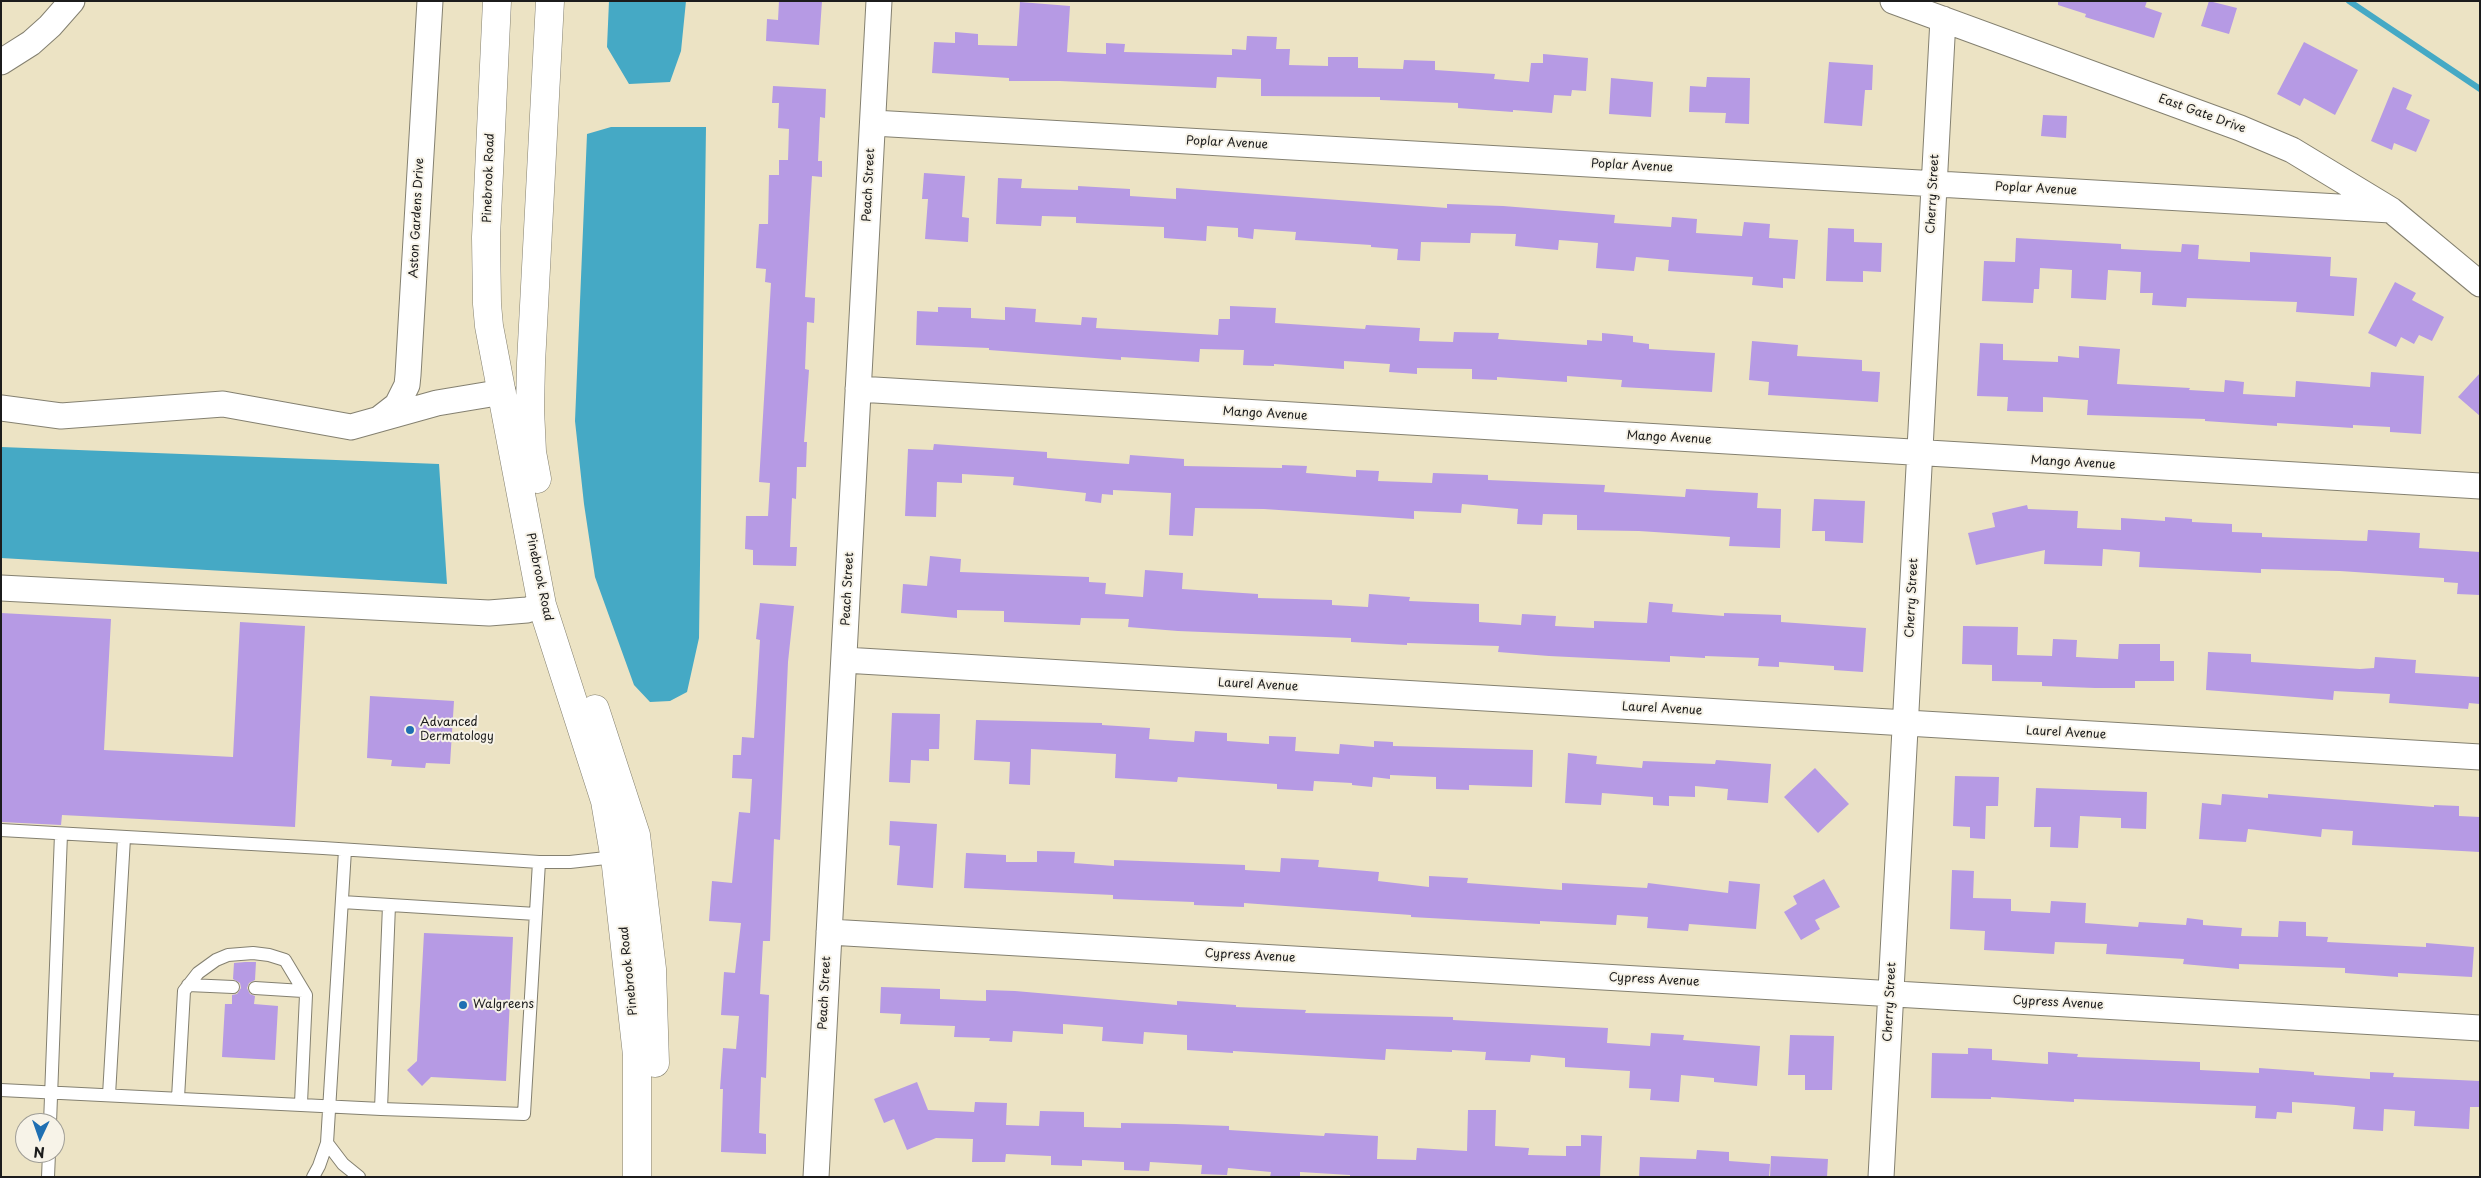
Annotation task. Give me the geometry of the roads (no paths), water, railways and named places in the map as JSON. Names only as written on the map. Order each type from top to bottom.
[{"type":"street","points":[[1,62],[38,37],[72,1]]},
{"type":"street","name":"Aston Gardens Drive","points":[[375,422],[397,405],[407,385],[430,1]]},
{"type":"street","name":"Pinebrook Road","points":[[497,1],[486,272],[489,326],[542,605],[605,801],[615,857],[641,970],[655,1074],[651,1163],[648,1177]]},
{"type":"street","name":"Pinebrook Road","points":[[550,1],[531,363],[532,452],[546,535],[563,611],[636,835],[641,970],[637,1055],[637,1177]]},
{"type":"street","name":"Peach Street","points":[[816,1177],[879,1]]},
{"type":"street","name":"East Gate Drive","points":[[1893,1],[2257,135],[2292,150],[2391,210],[2480,284]]},
{"type":"street","name":"Cherry Street","points":[[1881,1177],[1943,19]]},
{"type":"street","name":"Poplar Avenue","points":[[873,123],[2391,210]]},
{"type":"street","points":[[408,376],[417,388],[437,404]]},
{"type":"street","name":"Mango Avenue","points":[[858,389],[2480,486]]},
{"type":"street","name":"Aston Gardens Drive","points":[[1,408],[61,416],[223,404],[343,426],[360,426],[437,404],[503,392]]},
{"type":"street","points":[[1,588],[472,612],[507,613],[542,605]]},
{"type":"street","name":"Laurel Avenue","points":[[844,660],[2480,758]]},
{"type":"street","name":"Cypress Avenue","points":[[828,932],[2480,1028]]},
{"type":"lane","points":[[1,830],[539,862],[570,862],[615,857]]},
{"type":"lane","points":[[51,1113],[60,834]]},
{"type":"lane","points":[[109,1095],[124,838]]},
{"type":"lane","points":[[313,1177],[327,1143],[345,850]]},
{"type":"lane","points":[[1,1090],[301,1103],[381,1109],[524,1114],[539,862]]},
{"type":"lane","points":[[342,902],[536,914]]},
{"type":"lane","points":[[381,1109],[389,905]]},
{"type":"lane","points":[[178,1098],[184,991],[198,973],[216,960],[228,955],[252,953],[269,954],[285,960],[306,996],[301,1103]]},
{"type":"lane","points":[[188,984],[232,987]]},
{"type":"lane","points":[[255,988],[303,991]]},
{"type":"lane","points":[[327,1143],[344,1164],[359,1177]]},
{"type":"lane","points":[[48,1177],[49,1163]]},
{"type":"water","points":[[609,1],[686,1],[681,51],[670,82],[629,84],[607,47]]},
{"type":"water","points":[[611,127],[706,127],[699,638],[687,692],[670,701],[650,702],[634,685],[595,577],[584,504],[575,421],[587,134]]},
{"type":"water","points":[[1,447],[439,464],[447,584],[1,558]]},
{"type":"waterway","points":[[2349,1],[2480,89]]},
{"type":"place","name":"Advanced Dermatology","points":[[410,730]]},
{"type":"place","name":"Walgreens","points":[[463,1005]]}]
